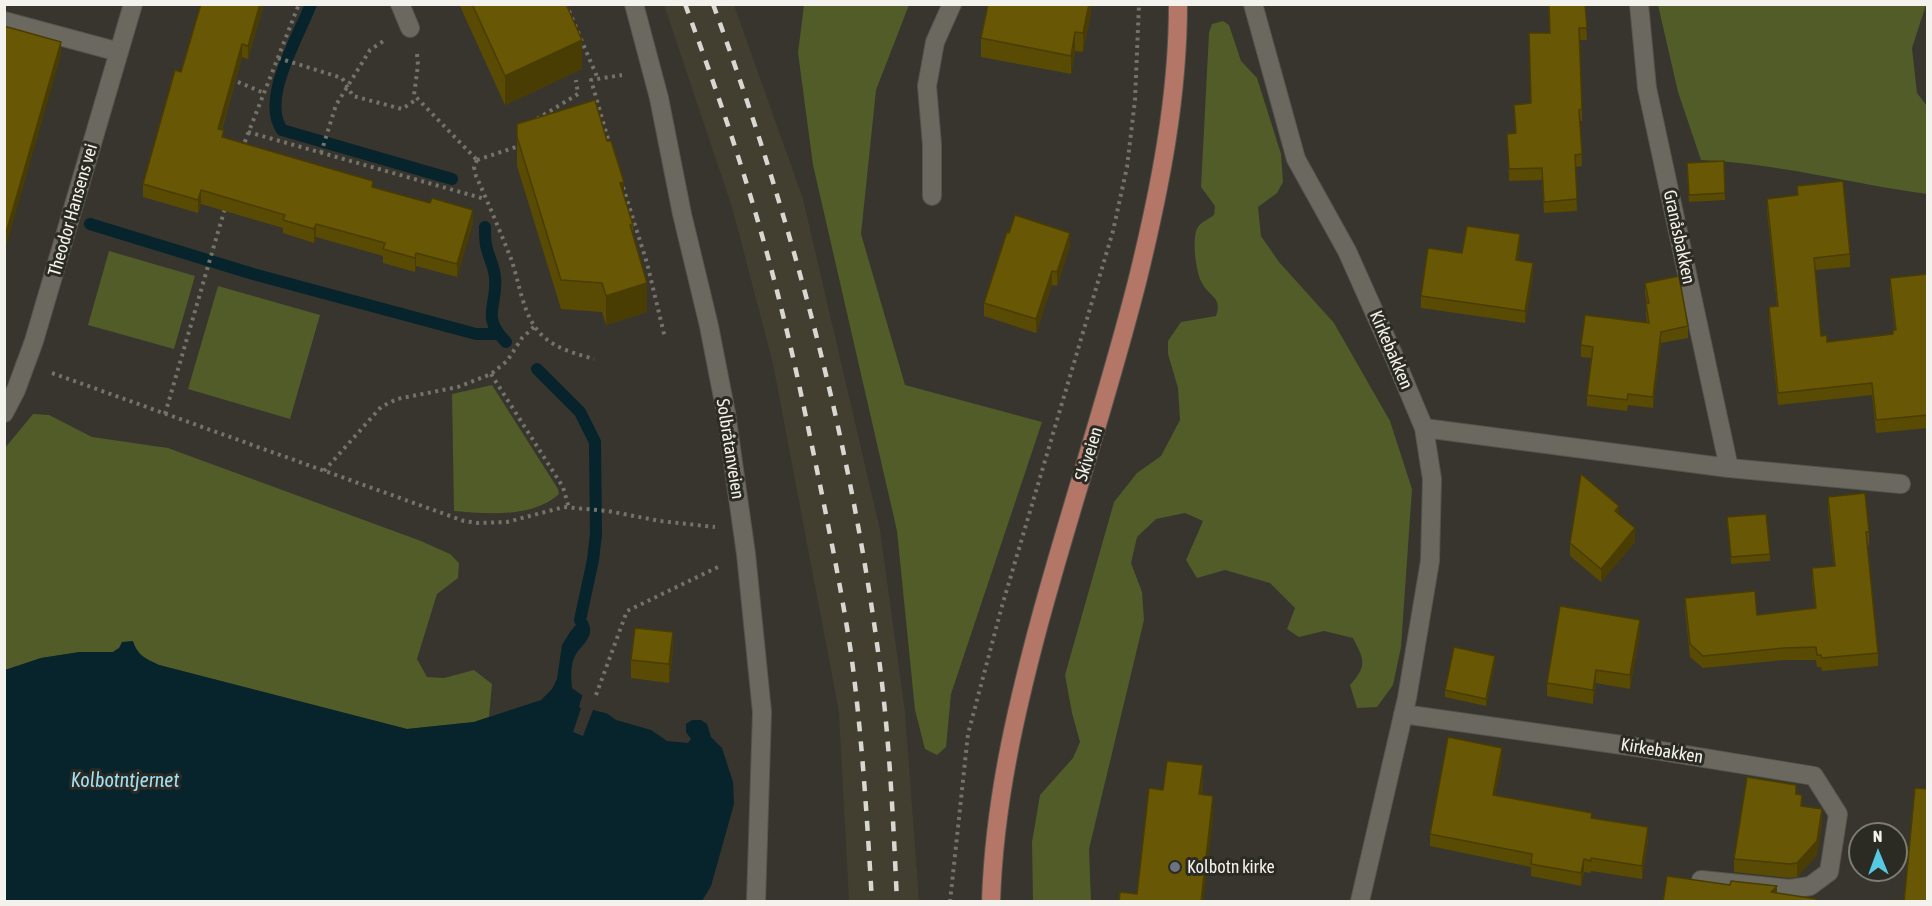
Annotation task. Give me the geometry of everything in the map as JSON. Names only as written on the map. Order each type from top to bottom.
[{"type":"main road","name":"Skiveien","points":[[991,902],[997,812],[1016,710],[1052,576],[1127,322],[1163,168],[1171,119],[1178,4]]},
{"type":"street","name":"Theodor Hansens vei","points":[[4,413],[26,364],[133,4]]},
{"type":"street","points":[[400,4],[410,28]]},
{"type":"street","name":"Solbråtanveien","points":[[634,4],[653,70],[719,381],[746,554],[762,712],[756,902]]},
{"type":"street","points":[[932,196],[932,145],[927,86],[935,42],[952,4]]},
{"type":"street","name":"Kirkebakken","points":[[1253,4],[1296,159],[1347,251],[1394,354],[1424,428],[1432,479],[1430,561],[1403,714],[1360,901]]},
{"type":"street","name":"Granåsbakken","points":[[1639,4],[1647,88],[1729,468]]},
{"type":"street","points":[[4,21],[119,52]]},
{"type":"street","points":[[1424,428],[1729,468],[1901,484]]},
{"type":"street","name":"Kirkebakken","points":[[1403,714],[1643,748],[1814,776],[1838,814],[1829,872],[1810,886],[1790,889],[1701,880]]},
{"type":"path","points":[[242,149],[280,59],[299,4]]},
{"type":"path","points":[[566,4],[598,79]]},
{"type":"path","points":[[950,902],[968,734],[1002,606],[1113,231],[1126,167],[1135,100],[1139,4]]},
{"type":"path","points":[[322,150],[336,105],[370,50],[410,28],[415,41],[418,64],[414,90],[417,99],[477,160]]},
{"type":"path","points":[[280,59],[342,78],[346,88],[353,96],[402,109],[417,99]]},
{"type":"path","points":[[613,156],[600,118],[591,80],[653,70]]},
{"type":"path","points":[[227,77],[264,93]]},
{"type":"path","points":[[533,121],[578,94],[576,80]]},
{"type":"path","points":[[248,132],[322,150],[486,200]]},
{"type":"path","points":[[477,160],[525,144],[524,138]]},
{"type":"path","points":[[477,160],[474,171],[511,258],[535,326],[550,342],[594,359]]},
{"type":"path","points":[[620,178],[647,262],[665,338]]},
{"type":"path","points":[[165,414],[225,206]]},
{"type":"path","points":[[324,471],[381,407],[397,399],[458,387],[491,374],[507,361],[522,338],[535,326]]},
{"type":"path","points":[[26,364],[446,516],[478,523],[507,522],[558,509],[580,508],[669,522],[742,528]]},
{"type":"path","points":[[491,374],[562,487],[569,508]]},
{"type":"path","points":[[596,694],[627,611],[746,554]]},
{"type":"shaded area","points":[[664,5],[734,5],[803,199],[880,530],[905,712],[919,901],[849,901],[839,712],[773,364],[732,207]]},
{"type":"green space","points":[[804,5],[909,5],[876,90],[861,234],[905,385],[1042,422],[951,694],[946,747],[937,755],[925,749],[915,710],[897,531],[813,165],[798,53]]},
{"type":"green space","points":[[1658,5],[1926,5],[1912,48],[1917,93],[1927,106],[1927,194],[1786,169],[1701,160],[1678,92]]},
{"type":"green space","points":[[1223,21],[1229,25],[1241,61],[1257,78],[1281,154],[1283,182],[1277,193],[1258,207],[1261,236],[1279,262],[1334,323],[1390,421],[1412,489],[1401,647],[1393,685],[1377,707],[1357,708],[1350,685],[1360,672],[1362,657],[1353,638],[1324,631],[1299,637],[1287,629],[1295,608],[1270,583],[1225,570],[1197,578],[1186,560],[1203,521],[1185,513],[1156,519],[1137,537],[1131,563],[1142,592],[1144,620],[1089,849],[1091,901],[1033,901],[1032,842],[1040,795],[1073,758],[1080,742],[1065,675],[1114,502],[1137,473],[1161,456],[1180,420],[1178,388],[1168,354],[1168,341],[1181,322],[1216,316],[1218,310],[1216,301],[1200,278],[1196,264],[1195,239],[1198,227],[1214,215],[1215,206],[1201,187],[1209,33],[1212,24]]},
{"type":"green space","points":[[109,251],[195,276],[174,349],[88,325]]},
{"type":"green space","points":[[218,286],[320,315],[290,419],[188,389]]},
{"type":"green space","points":[[492,385],[559,494],[548,502],[523,511],[480,513],[454,511],[452,394]]},
{"type":"green space","points":[[33,414],[49,415],[92,437],[168,448],[421,541],[450,554],[459,563],[458,578],[437,594],[417,659],[427,677],[444,678],[474,670],[492,684],[489,717],[474,722],[407,729],[159,665],[142,657],[136,649],[119,648],[113,652],[80,652],[41,658],[5,670],[5,448]]},
{"type":"water","name":"Kolbotntjernet","points":[[580,620],[587,620],[590,635],[573,662],[572,688],[616,720],[651,730],[667,741],[688,743],[691,739],[686,732],[686,724],[692,720],[701,720],[707,724],[711,737],[722,748],[733,782],[734,804],[711,886],[702,901],[5,902],[5,670],[41,658],[80,652],[113,652],[122,642],[133,641],[143,656],[159,665],[407,729],[474,722],[541,700],[552,689],[557,679],[562,645]]},
{"type":"pier","points":[[583,693],[610,712],[609,714],[593,710],[583,736],[573,732]]},
{"type":"building","points":[[201,4],[260,4],[248,46],[242,44],[218,129],[224,130],[222,137],[373,181],[372,187],[430,203],[432,198],[473,210],[457,264],[416,253],[415,258],[383,249],[385,243],[316,224],[314,229],[283,220],[285,215],[201,190],[198,200],[143,184],[175,70],[181,72]]},
{"type":"building","points":[[472,4],[566,4],[582,40],[505,76]]},
{"type":"building","points":[[988,4],[1089,4],[1083,33],[1075,32],[1071,56],[981,38]]},
{"type":"building","points":[[1549,4],[1585,4],[1587,28],[1579,28],[1582,109],[1579,110],[1582,154],[1575,155],[1577,199],[1544,202],[1542,168],[1509,169],[1507,134],[1516,133],[1514,105],[1531,103],[1529,33],[1550,33]]},
{"type":"building","points":[[4,26],[61,42],[4,240]]},
{"type":"building","points":[[595,100],[607,141],[611,141],[624,182],[620,183],[647,283],[606,296],[602,283],[561,280],[517,137],[517,124]]},
{"type":"building","points":[[1724,161],[1725,193],[1689,195],[1687,163]]},
{"type":"building","points":[[1843,181],[1850,254],[1814,258],[1821,336],[1827,335],[1827,342],[1893,334],[1893,330],[1896,330],[1890,278],[1928,274],[1928,415],[1876,420],[1872,383],[1778,393],[1769,307],[1778,306],[1767,199],[1798,195],[1797,186]]},
{"type":"building","points":[[1015,215],[1070,233],[1057,272],[1052,271],[1036,319],[984,303],[1007,232],[1009,233]]},
{"type":"building","points":[[1467,226],[1520,234],[1516,260],[1533,263],[1525,311],[1421,296],[1428,248],[1462,253]]},
{"type":"building","points":[[1679,276],[1688,326],[1661,332],[1653,397],[1628,394],[1627,400],[1587,395],[1593,347],[1581,345],[1585,315],[1649,323],[1646,304],[1649,303],[1645,283]]},
{"type":"building","points":[[1581,474],[1619,506],[1615,511],[1635,528],[1601,569],[1570,543]]},
{"type":"building","points":[[1865,493],[1869,532],[1866,532],[1878,653],[1822,658],[1821,655],[1817,655],[1816,647],[1703,656],[1690,644],[1685,598],[1755,591],[1757,615],[1816,608],[1812,568],[1835,566],[1828,497]]},
{"type":"building","points":[[1766,514],[1770,554],[1731,557],[1727,517]]},
{"type":"building","points":[[1560,606],[1640,620],[1630,675],[1596,670],[1593,690],[1547,683]]},
{"type":"building","points":[[635,628],[673,632],[669,664],[631,660]]},
{"type":"building","points":[[1454,647],[1495,656],[1486,699],[1445,690]]},
{"type":"building","points":[[1448,737],[1502,748],[1493,795],[1592,813],[1591,818],[1648,827],[1642,866],[1591,858],[1591,861],[1584,859],[1581,873],[1531,864],[1532,854],[1430,834]]},
{"type":"building","name":"Kolbotn kirke","points":[[1167,761],[1203,765],[1199,794],[1213,796],[1201,902],[1119,902],[1120,892],[1137,894],[1149,788],[1163,790]]},
{"type":"building","points":[[1747,777],[1796,785],[1796,794],[1802,795],[1801,806],[1822,809],[1817,841],[1797,863],[1734,859]]},
{"type":"building","points":[[1915,788],[1928,789],[1928,902],[1904,902],[1906,882],[1908,882]]},
{"type":"building","points":[[1667,876],[1730,885],[1731,881],[1777,886],[1771,892],[1816,899],[1815,902],[1663,902]]},
{"type":"waterway","points":[[311,4],[278,85],[276,117],[282,130],[452,179]]},
{"type":"waterway","points":[[90,224],[253,274],[476,334],[498,334]]},
{"type":"waterway","points":[[485,227],[486,245],[495,277],[492,318],[498,333],[506,342]]},
{"type":"waterway","points":[[537,369],[580,412],[595,442],[596,534],[593,560],[580,620]]},
{"type":"railway","points":[[685,4],[724,114],[759,224],[795,365],[809,431],[836,564],[851,653],[861,746],[872,902]]},
{"type":"railway","points":[[713,4],[741,82],[790,240],[832,400],[849,481],[864,562],[885,708],[897,902]]},
{"type":"place","name":"Kolbotn kirke","points":[[1175,867]]}]
